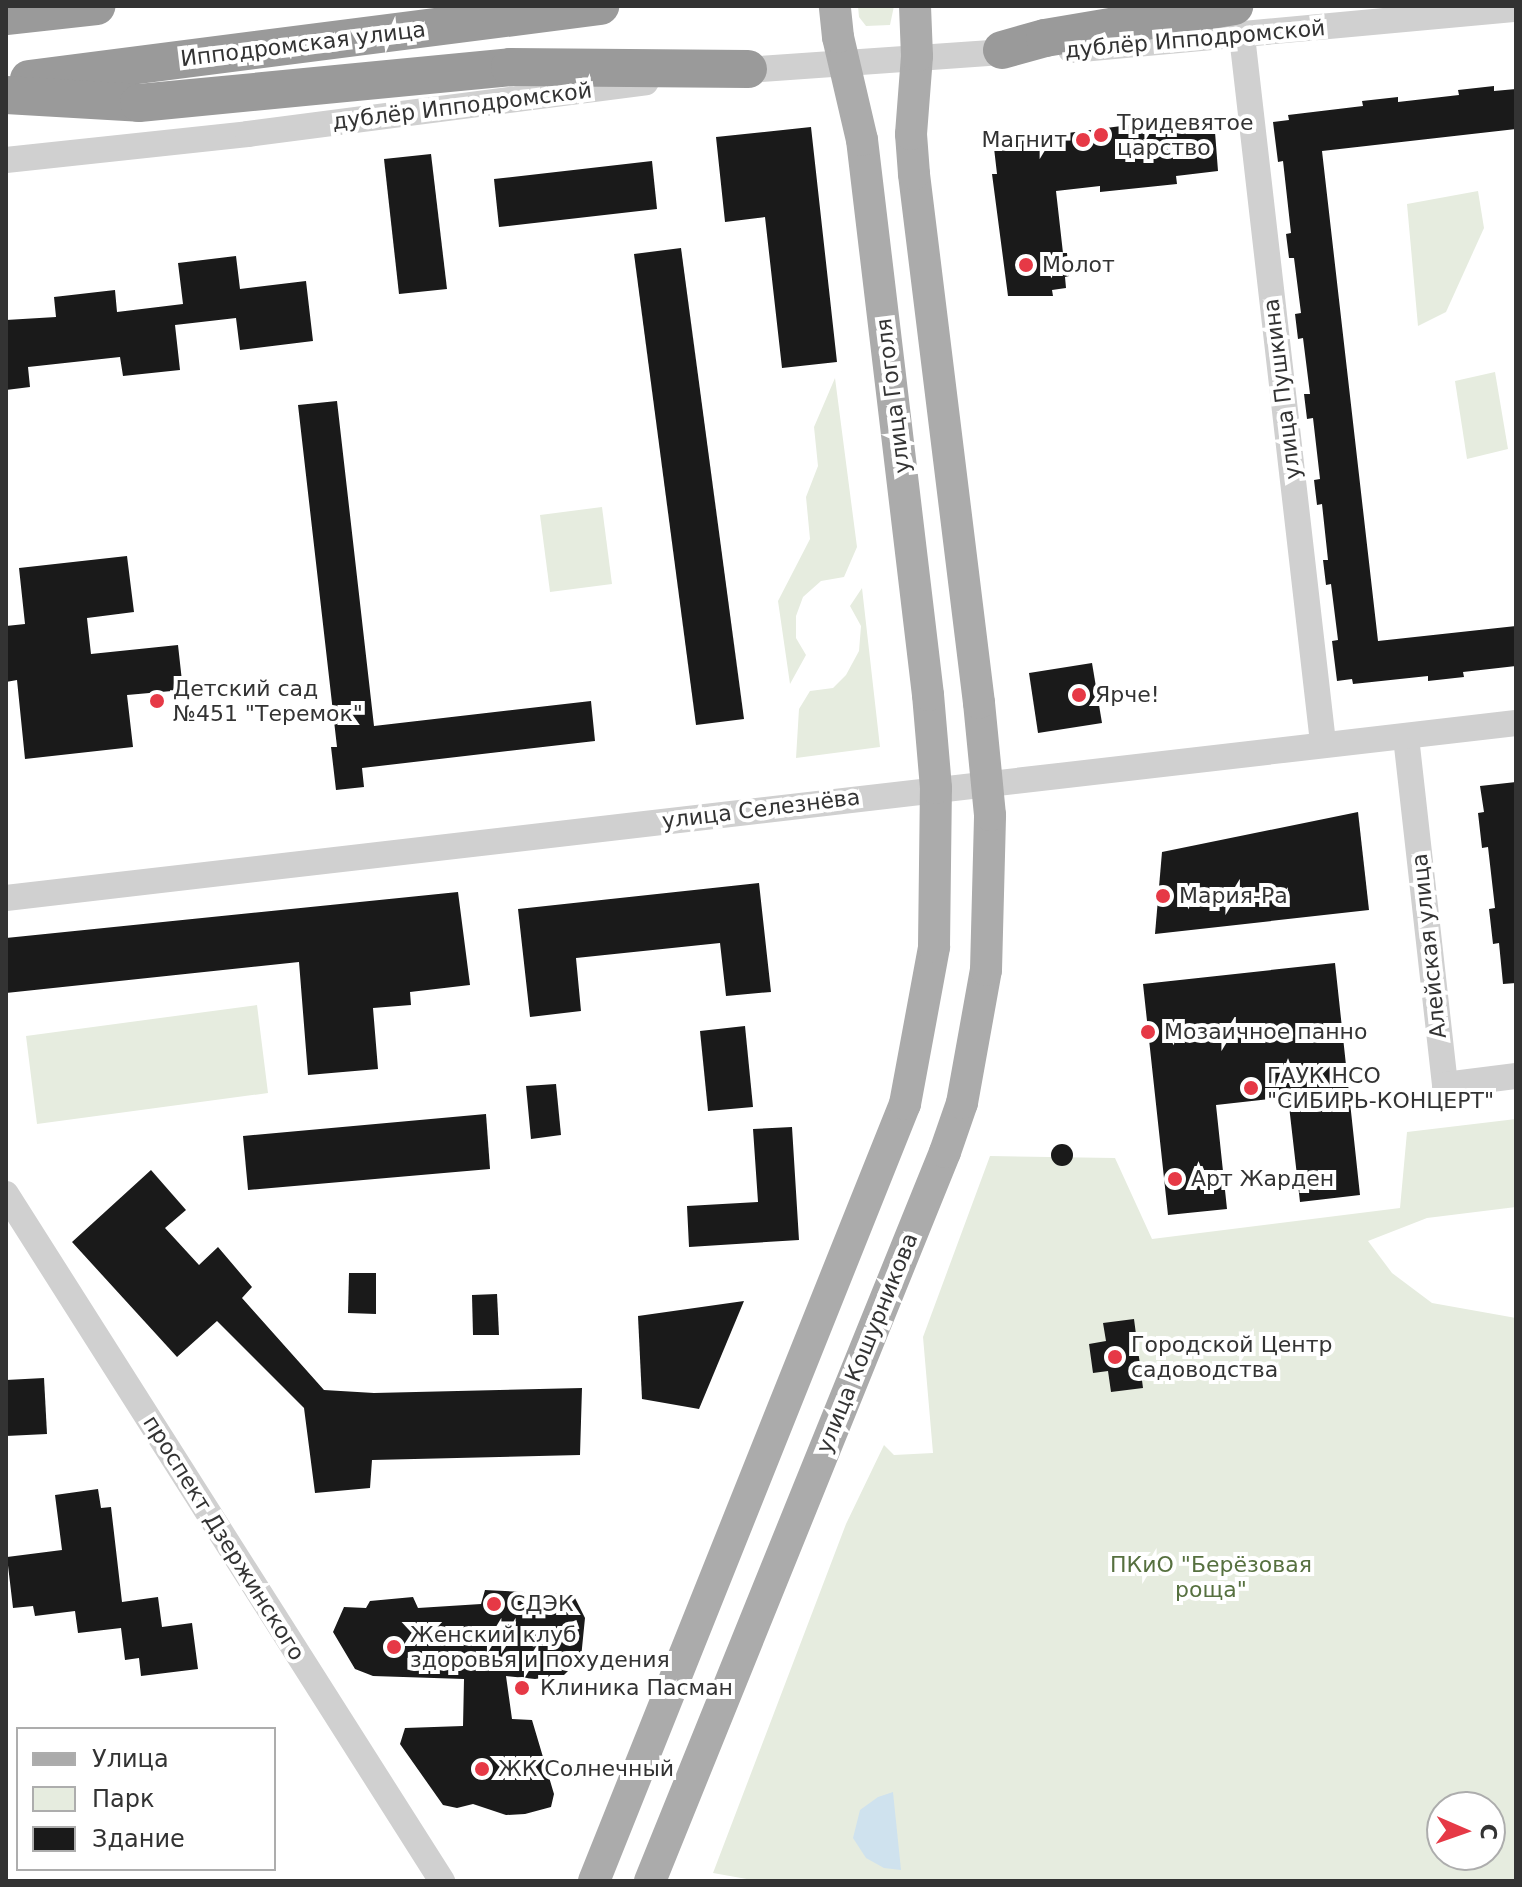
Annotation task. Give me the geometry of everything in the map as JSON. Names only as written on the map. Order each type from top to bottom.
[{"type":"highway","points":[[6,16],[96,6]]},
{"type":"highway","name":"Ипподромская улица","points":[[6,82],[600,6]]},
{"type":"highway","points":[[985,51],[1045,38],[1238,21]]},
{"type":"highway","points":[[6,95],[139,103],[510,67],[748,69]]},
{"type":"main road","name":"улица Гоголя","points":[[835,6],[862,140],[926,677],[936,788]]},
{"type":"main road","points":[[915,8],[917,56],[911,134],[914,174],[986,783]]},
{"type":"main road","name":"улица Кошурникова","points":[[650,1881],[962,1103],[986,970],[990,829],[986,783]]},
{"type":"main road","points":[[594,1881],[905,1104],[934,947],[936,788]]},
{"type":"street","name":"дублёр Ипподромской","points":[[1238,21],[1516,9]]},
{"type":"street","name":"улица Пушкина","points":[[1238,21],[1323,743]]},
{"type":"street","points":[[917,56],[985,51]]},
{"type":"street","name":"дублёр Ипподромской","points":[[6,160],[248,134],[748,69],[917,56]]},
{"type":"street","name":"улица Селезнёва","points":[[6,898],[1516,723]]},
{"type":"street","name":"Алейская улица","points":[[1406,737],[1445,1085],[1516,1076]]},
{"type":"street","name":"проспект Дзержинского","points":[[6,1194],[442,1881]]},
{"type":"green space","points":[[858,6],[894,6],[890,25],[866,26],[859,17]]},
{"type":"green space","points":[[1478,191],[1484,228],[1446,312],[1418,326],[1407,204]]},
{"type":"green space","points":[[1495,372],[1508,449],[1467,459],[1455,381]]},
{"type":"green space","points":[[835,378],[857,547],[844,577],[821,581],[803,597],[796,616],[796,638],[806,655],[790,684],[778,601],[810,539],[806,497],[818,466],[814,427]]},
{"type":"green space","points":[[602,507],[612,584],[550,592],[540,515]]},
{"type":"green space","points":[[862,588],[880,747],[796,758],[799,709],[810,691],[833,688],[846,675],[859,651],[861,626],[850,606]]},
{"type":"green space","points":[[257,1005],[268,1093],[37,1124],[26,1036]]},
{"type":"green space","name":"ПКиО \"Берёзовая роща\"","points":[[1516,1119],[1516,1207],[1427,1218],[1368,1241],[1392,1273],[1432,1303],[1516,1318],[1516,1881],[758,1881],[713,1873],[846,1524],[884,1445],[894,1455],[933,1453],[923,1337],[990,1156],[1115,1158],[1152,1239],[1400,1208],[1407,1132]]},
{"type":"water","points":[[893,1792],[901,1870],[884,1868],[866,1858],[853,1838],[860,1810],[878,1797]]},
{"type":"building","points":[[1494,86],[1494,91],[1516,89],[1516,129],[1322,151],[1378,641],[1516,626],[1516,666],[1463,672],[1464,677],[1428,681],[1428,676],[1353,684],[1352,679],[1337,681],[1332,641],[1338,640],[1331,584],[1326,585],[1323,560],[1328,560],[1322,504],[1317,505],[1314,480],[1320,479],[1313,418],[1307,419],[1304,394],[1310,394],[1303,338],[1298,339],[1295,314],[1301,313],[1294,258],[1289,258],[1286,234],[1291,233],[1283,161],[1278,162],[1273,122],[1289,120],[1288,115],[1363,106],[1362,101],[1398,97],[1398,102],[1459,95],[1458,90]]},
{"type":"building","points":[[1198,116],[1199,120],[1214,119],[1218,171],[1176,176],[1177,184],[1100,192],[1100,186],[1056,191],[1063,253],[1067,253],[1069,276],[1065,277],[1066,288],[1052,290],[1053,296],[1008,296],[992,174],[997,174],[994,148],[1015,146],[1014,140]]},
{"type":"building","points":[[811,127],[837,362],[782,368],[765,217],[725,222],[716,137]]},
{"type":"building","points":[[431,154],[447,289],[399,294],[384,159]]},
{"type":"building","points":[[652,161],[657,209],[499,227],[494,179]]},
{"type":"building","points":[[681,248],[744,719],[696,725],[634,254]]},
{"type":"building","points":[[236,256],[240,289],[306,281],[313,341],[240,350],[236,318],[175,325],[180,370],[123,376],[120,357],[28,367],[30,387],[6,390],[6,320],[56,317],[54,297],[115,290],[117,312],[183,304],[178,263]]},
{"type":"building","points":[[337,401],[374,726],[591,701],[595,741],[362,768],[364,787],[336,790],[331,747],[337,747],[298,405]]},
{"type":"building","points":[[127,556],[134,612],[87,618],[91,654],[178,645],[183,690],[127,695],[133,747],[25,759],[17,680],[6,682],[6,626],[25,624],[19,568]]},
{"type":"building","points":[[1092,663],[1102,723],[1038,733],[1029,673]]},
{"type":"building","points":[[1516,782],[1516,983],[1503,984],[1499,943],[1493,944],[1489,909],[1495,908],[1488,847],[1482,848],[1478,813],[1484,812],[1480,786]]},
{"type":"building","points":[[1358,812],[1369,910],[1155,934],[1162,852]]},
{"type":"building","points":[[759,883],[771,992],[726,996],[720,943],[576,958],[581,1011],[530,1017],[518,909]]},
{"type":"building","points":[[458,892],[470,985],[410,992],[411,1005],[373,1008],[378,1069],[308,1075],[299,962],[6,993],[6,938]]},
{"type":"building","name":"ГАУК НСО \"СИБИРЬ-КОНЦЕРТ\"","points":[[1335,963],[1360,1195],[1300,1202],[1288,1097],[1216,1105],[1227,1209],[1168,1215],[1143,984]]},
{"type":"building","points":[[745,1026],[753,1107],[708,1111],[700,1031]]},
{"type":"building","points":[[556,1084],[561,1135],[531,1139],[526,1086]]},
{"type":"building","points":[[486,1114],[490,1169],[248,1190],[243,1136]]},
{"type":"building","points":[[792,1127],[799,1240],[689,1247],[687,1206],[758,1202],[753,1129]]},
{"type":"building","points":[[1062,1144],[1070,1147],[1073,1155],[1070,1163],[1062,1166],[1054,1163],[1051,1155],[1054,1147]]},
{"type":"building","points":[[151,1170],[186,1210],[165,1228],[199,1265],[218,1247],[252,1287],[242,1298],[324,1390],[374,1393],[582,1388],[580,1455],[372,1460],[370,1488],[315,1493],[304,1408],[217,1321],[177,1357],[72,1242]]},
{"type":"building","points":[[349,1273],[376,1273],[376,1314],[348,1313]]},
{"type":"building","points":[[497,1294],[499,1335],[473,1335],[472,1295]]},
{"type":"building","points":[[744,1301],[699,1409],[642,1399],[638,1316]]},
{"type":"building","name":"Городской Центр садоводства","points":[[1134,1319],[1143,1388],[1111,1392],[1108,1371],[1093,1373],[1089,1344],[1106,1341],[1103,1323]]},
{"type":"building","points":[[44,1378],[47,1434],[6,1436],[6,1380]]},
{"type":"building","points":[[98,1489],[101,1508],[111,1507],[122,1602],[158,1597],[162,1627],[192,1623],[198,1669],[141,1676],[139,1658],[125,1660],[121,1628],[78,1633],[75,1611],[35,1616],[33,1606],[13,1608],[7,1557],[62,1550],[55,1495]]},
{"type":"building","points":[[485,1590],[524,1592],[535,1614],[549,1593],[573,1594],[585,1618],[581,1658],[564,1675],[535,1679],[506,1676],[512,1719],[532,1720],[554,1794],[551,1807],[525,1814],[506,1815],[473,1804],[457,1808],[443,1805],[400,1744],[405,1728],[463,1726],[464,1679],[373,1676],[355,1669],[333,1632],[344,1607],[366,1608],[370,1601],[413,1597],[418,1608],[481,1604]]},
{"type":"place","name":"Тридевятое царство","points":[[1101,135]]},
{"type":"place","name":"Магнит","points":[[1083,140]]},
{"type":"place","name":"Молот","points":[[1026,265]]},
{"type":"place","name":"Ярче!","points":[[1079,695]]},
{"type":"place","name":"Детский сад №451 \"Теремок\"","points":[[157,701]]},
{"type":"place","name":"Мария-Ра","points":[[1163,896]]},
{"type":"place","name":"Мозаичное панно","points":[[1148,1032]]},
{"type":"place","name":"ГАУК НСО \"СИБИРЬ-КОНЦЕРТ\"","points":[[1251,1088]]},
{"type":"place","name":"Арт Жарден","points":[[1175,1179]]},
{"type":"place","name":"Городской Центр садоводства","points":[[1115,1357]]},
{"type":"place","name":"СДЭК","points":[[494,1604]]},
{"type":"place","name":"Женский клуб здоровья и похудения","points":[[394,1647]]},
{"type":"place","name":"Клиника Пасман","points":[[522,1688]]},
{"type":"place","name":"ЖК Солнечный","points":[[482,1769]]}]
